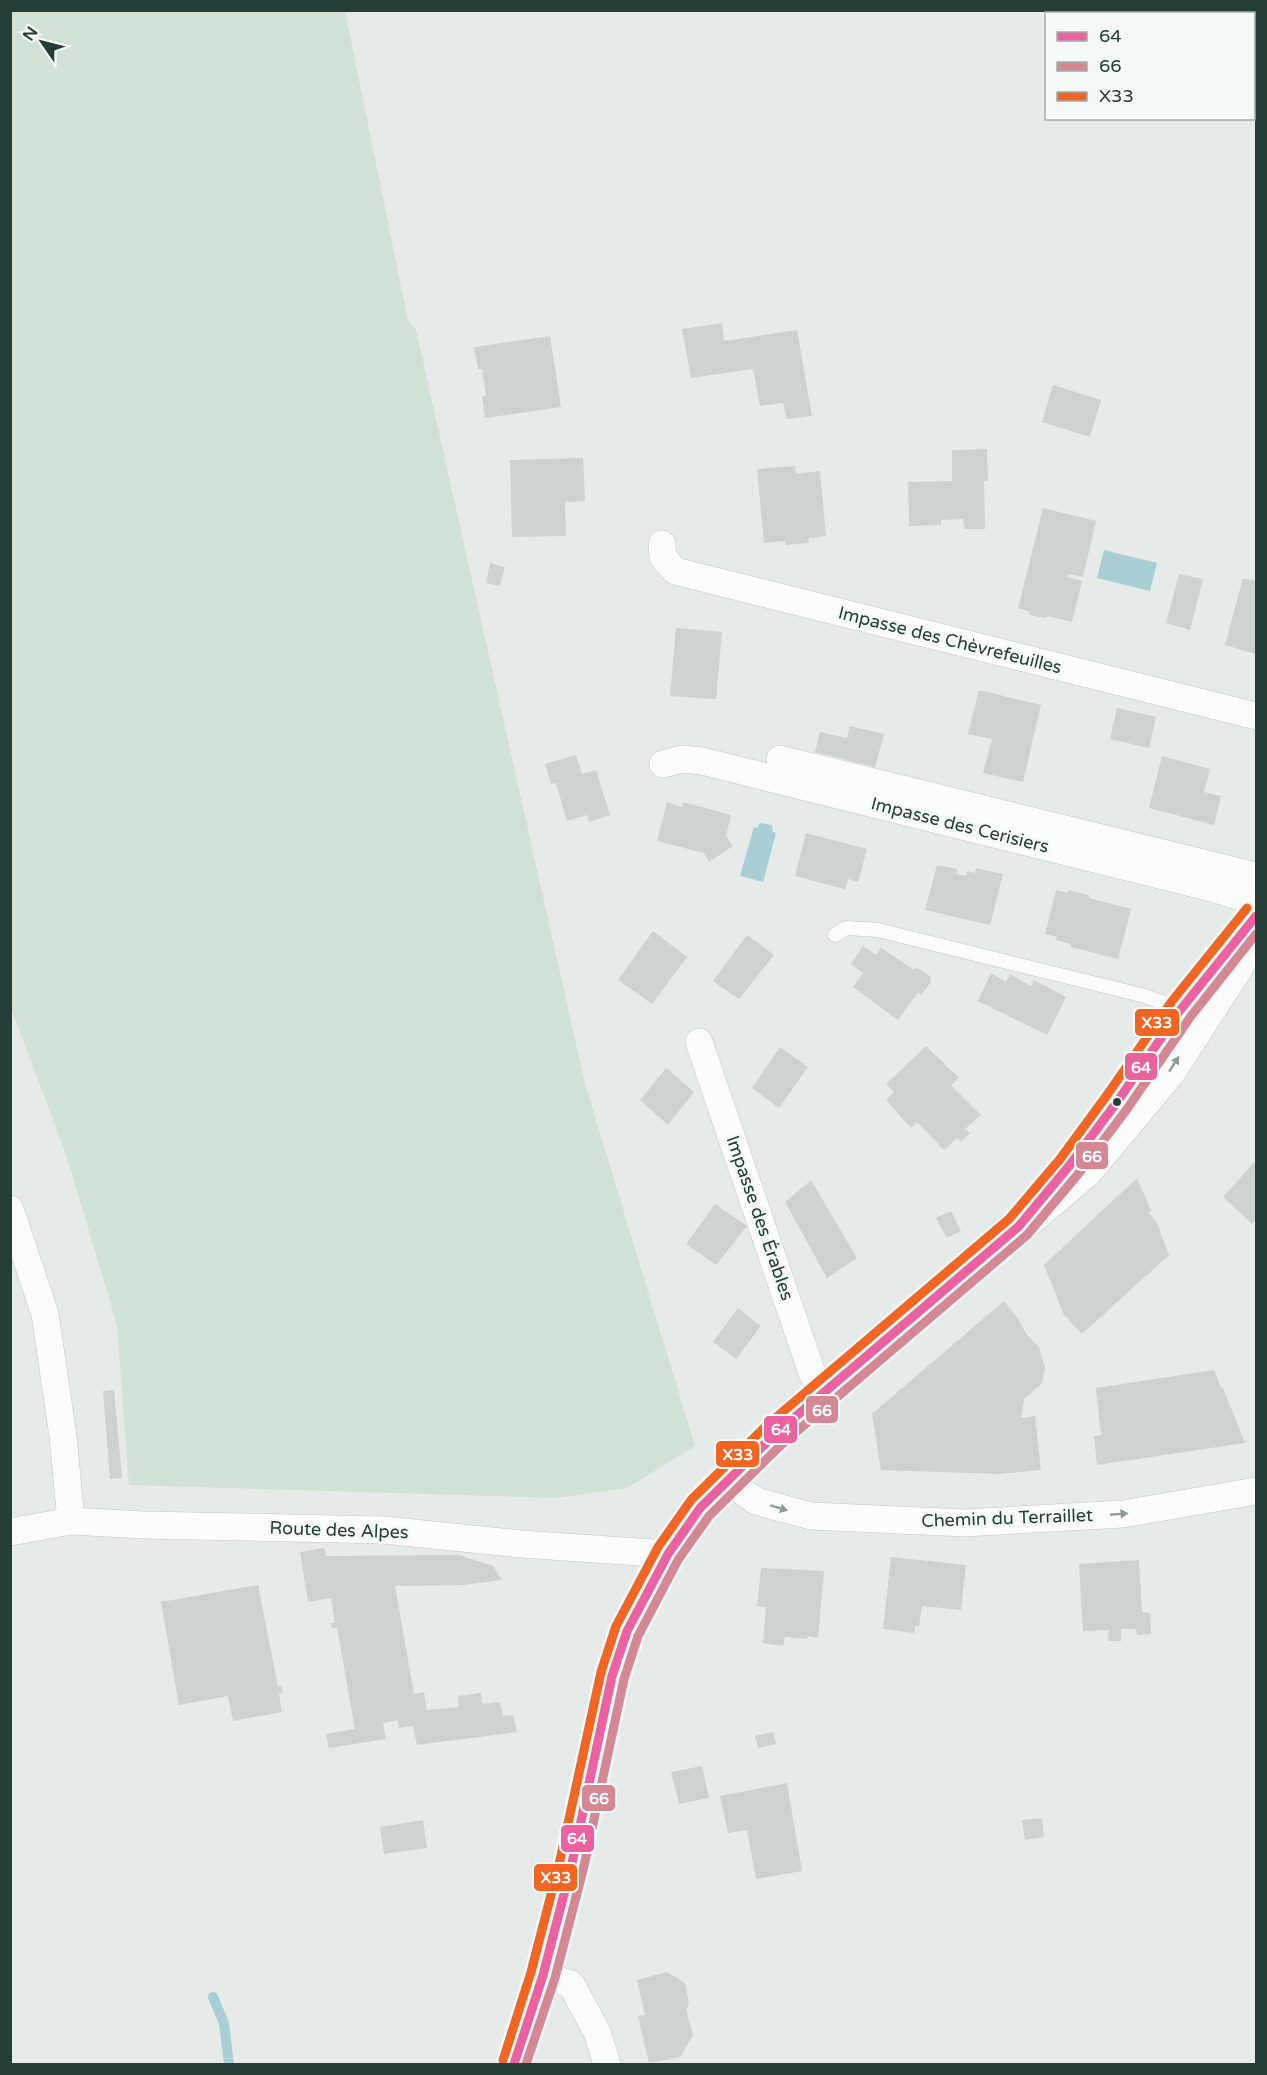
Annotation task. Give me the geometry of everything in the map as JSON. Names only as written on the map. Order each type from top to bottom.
[{"type":"main road","points":[[1018,1227],[1070,1166],[1181,1009],[1257,916]]},
{"type":"main road","points":[[514,2064],[543,1975],[572,1863],[612,1676],[627,1631],[668,1554],[700,1509],[774,1435],[1086,1171],[1168,1073],[1238,965],[1257,928]]},
{"type":"street","name":"Impasse des Chèvrefeuilles","points":[[662,544],[663,557],[675,571],[1257,716]]},
{"type":"street","name":"Impasse des Cerisiers","points":[[663,764],[682,759],[702,761],[1215,889],[1257,902]]},
{"type":"street","points":[[780,759],[1257,876]]},
{"type":"street","name":"Impasse des Érables","points":[[699,1042],[812,1373],[824,1392]]},
{"type":"street","points":[[10,1209],[45,1314],[63,1436],[71,1521]]},
{"type":"street","name":"Chemin du Terraillet","points":[[728,1481],[756,1501],[811,1516],[965,1523],[1123,1514],[1257,1491]]},
{"type":"street","name":"Route des Alpes","points":[[10,1532],[71,1521],[143,1525],[384,1530],[521,1544],[668,1554]]},
{"type":"street","points":[[543,1975],[571,1984],[597,2032],[607,2064]]},
{"type":"lane","points":[[835,935],[846,928],[878,930],[1145,996],[1181,1009]]},
{"type":"green space","points":[[11,10],[345,11],[408,321],[416,330],[585,1084],[695,1446],[627,1488],[556,1498],[129,1485],[117,1325],[66,1154],[11,1008]]},
{"type":"water","points":[[1104,550],[1157,563],[1150,591],[1097,578]]},
{"type":"water","points":[[760,823],[772,825],[773,832],[776,833],[763,882],[740,876],[754,827],[757,828]]},
{"type":"building","points":[[722,323],[724,341],[797,330],[812,416],[787,419],[783,403],[760,406],[753,369],[691,378],[682,329]]},
{"type":"building","points":[[550,336],[561,407],[485,418],[482,396],[486,396],[482,369],[478,369],[474,347]]},
{"type":"building","points":[[1053,385],[1101,400],[1090,437],[1042,422]]},
{"type":"building","points":[[987,449],[988,481],[984,481],[985,529],[964,529],[963,519],[941,520],[941,525],[909,526],[908,482],[952,481],[952,450]]},
{"type":"building","points":[[583,458],[585,501],[565,502],[566,536],[512,537],[510,460]]},
{"type":"building","points":[[795,466],[796,474],[820,471],[826,536],[808,538],[809,543],[786,545],[785,541],[764,543],[757,469]]},
{"type":"building","points":[[1043,508],[1096,521],[1083,577],[1068,574],[1067,577],[1082,581],[1072,622],[1048,616],[1045,618],[1030,615],[1028,611],[1018,608]]},
{"type":"building","points":[[490,563],[505,567],[500,586],[486,583]]},
{"type":"building","points":[[1179,574],[1203,579],[1190,630],[1166,623]]},
{"type":"building","points":[[1243,578],[1256,581],[1256,654],[1225,645]]},
{"type":"building","points":[[676,628],[722,632],[716,699],[670,696]]},
{"type":"building","points":[[979,690],[1041,705],[1023,782],[983,773],[992,739],[968,734]]},
{"type":"building","points":[[1117,708],[1156,717],[1149,748],[1110,739]]},
{"type":"building","points":[[850,726],[884,734],[875,767],[815,752],[820,732],[847,738]]},
{"type":"building","points":[[576,755],[582,774],[596,770],[610,815],[589,822],[587,815],[567,821],[556,783],[551,784],[545,764]]},
{"type":"building","points":[[1162,756],[1210,769],[1204,792],[1221,796],[1214,825],[1149,808]]},
{"type":"building","points":[[667,802],[682,807],[683,802],[731,815],[726,836],[733,846],[709,862],[704,853],[657,841]]},
{"type":"building","points":[[806,833],[867,849],[858,882],[848,879],[845,889],[795,876]]},
{"type":"building","points":[[937,865],[957,869],[956,874],[966,876],[967,871],[975,873],[976,868],[1003,874],[990,925],[925,910]]},
{"type":"building","points":[[1056,890],[1089,895],[1089,898],[1131,909],[1118,959],[1071,947],[1070,944],[1056,940],[1057,937],[1045,934]]},
{"type":"building","points":[[653,931],[687,957],[652,1004],[618,980]]},
{"type":"building","points":[[747,935],[774,955],[739,999],[713,981]]},
{"type":"building","points":[[863,946],[876,955],[881,948],[914,970],[916,967],[930,976],[931,982],[921,995],[918,992],[898,1020],[853,987],[863,973],[851,964]]},
{"type":"building","points":[[991,973],[1006,982],[1010,974],[1031,986],[1034,980],[1066,997],[1047,1035],[978,1001]]},
{"type":"building","points":[[926,1046],[959,1078],[951,1085],[981,1115],[965,1129],[970,1133],[961,1142],[957,1138],[944,1150],[917,1122],[911,1128],[886,1100],[894,1092],[886,1084]]},
{"type":"building","points":[[780,1047],[808,1067],[779,1108],[752,1088]]},
{"type":"building","points":[[666,1068],[694,1092],[668,1125],[640,1100]]},
{"type":"building","points":[[1256,1160],[1256,1219],[1252,1224],[1223,1197]]},
{"type":"building","points":[[1137,1178],[1151,1210],[1148,1213],[1156,1221],[1169,1255],[1082,1334],[1064,1315],[1044,1265]]},
{"type":"building","points":[[811,1180],[857,1258],[827,1278],[785,1202]]},
{"type":"building","points":[[715,1204],[747,1226],[716,1265],[686,1244]]},
{"type":"building","points":[[951,1211],[961,1231],[947,1238],[936,1218]]},
{"type":"building","points":[[1004,1301],[1017,1317],[1027,1335],[1039,1347],[1045,1368],[1042,1383],[1024,1399],[1021,1418],[1035,1416],[1041,1470],[999,1474],[881,1470],[872,1414]]},
{"type":"building","points":[[738,1308],[761,1326],[736,1359],[713,1342]]},
{"type":"building","points":[[1214,1370],[1245,1443],[1097,1465],[1094,1436],[1101,1435],[1096,1388]]},
{"type":"building","points":[[114,1390],[122,1478],[110,1479],[103,1391]]},
{"type":"building","points":[[324,1548],[326,1556],[459,1555],[493,1566],[502,1580],[464,1585],[395,1586],[414,1694],[424,1692],[427,1710],[459,1707],[458,1696],[481,1693],[482,1704],[500,1702],[503,1716],[513,1715],[517,1732],[417,1745],[413,1726],[399,1728],[398,1720],[383,1723],[386,1739],[329,1748],[326,1734],[355,1729],[337,1628],[332,1628],[331,1623],[335,1623],[331,1598],[308,1602],[300,1552]]},
{"type":"building","points":[[891,1557],[966,1565],[961,1610],[922,1606],[919,1626],[915,1626],[914,1633],[883,1629]]},
{"type":"building","points":[[1139,1560],[1142,1612],[1150,1613],[1151,1634],[1137,1635],[1136,1629],[1121,1629],[1121,1641],[1108,1641],[1109,1630],[1083,1631],[1079,1564]]},
{"type":"building","points":[[761,1568],[824,1571],[818,1638],[785,1637],[783,1646],[763,1643],[766,1607],[757,1606]]},
{"type":"building","points":[[258,1585],[278,1687],[281,1686],[283,1693],[279,1694],[282,1712],[233,1721],[228,1696],[179,1705],[161,1602]]},
{"type":"building","points":[[773,1732],[776,1744],[758,1748],[755,1736]]},
{"type":"building","points":[[702,1766],[709,1798],[679,1804],[671,1772]]},
{"type":"building","points":[[787,1783],[802,1871],[756,1879],[747,1830],[728,1833],[720,1796]]},
{"type":"building","points":[[1042,1818],[1044,1837],[1025,1840],[1022,1820]]},
{"type":"building","points":[[423,1820],[427,1848],[384,1854],[380,1827]]},
{"type":"building","points":[[667,1972],[685,1983],[689,2004],[686,2010],[693,2035],[680,2057],[649,2063],[638,2016],[645,2015],[637,1980]]},
{"type":"waterway","points":[[213,1997],[224,2023],[229,2064]]},
{"type":"transit line","name":"X33","points":[[503,2060],[531,1972],[560,1860],[601,1672],[616,1626],[658,1547],[691,1500],[766,1426],[1009,1219],[1060,1159],[1172,1001],[1247,908]]},
{"type":"transit line","name":"64","points":[[514,2064],[543,1975],[572,1863],[612,1676],[627,1631],[668,1554],[700,1508],[774,1435],[1018,1227],[1069,1166],[1117,1102],[1181,1009],[1256,916]]},
{"type":"transit line","name":"66","points":[[526,2064],[555,1978],[584,1866],[624,1679],[638,1636],[678,1560],[709,1516],[782,1444],[1027,1235],[1079,1173],[1127,1109],[1191,1016],[1256,934]]}]
